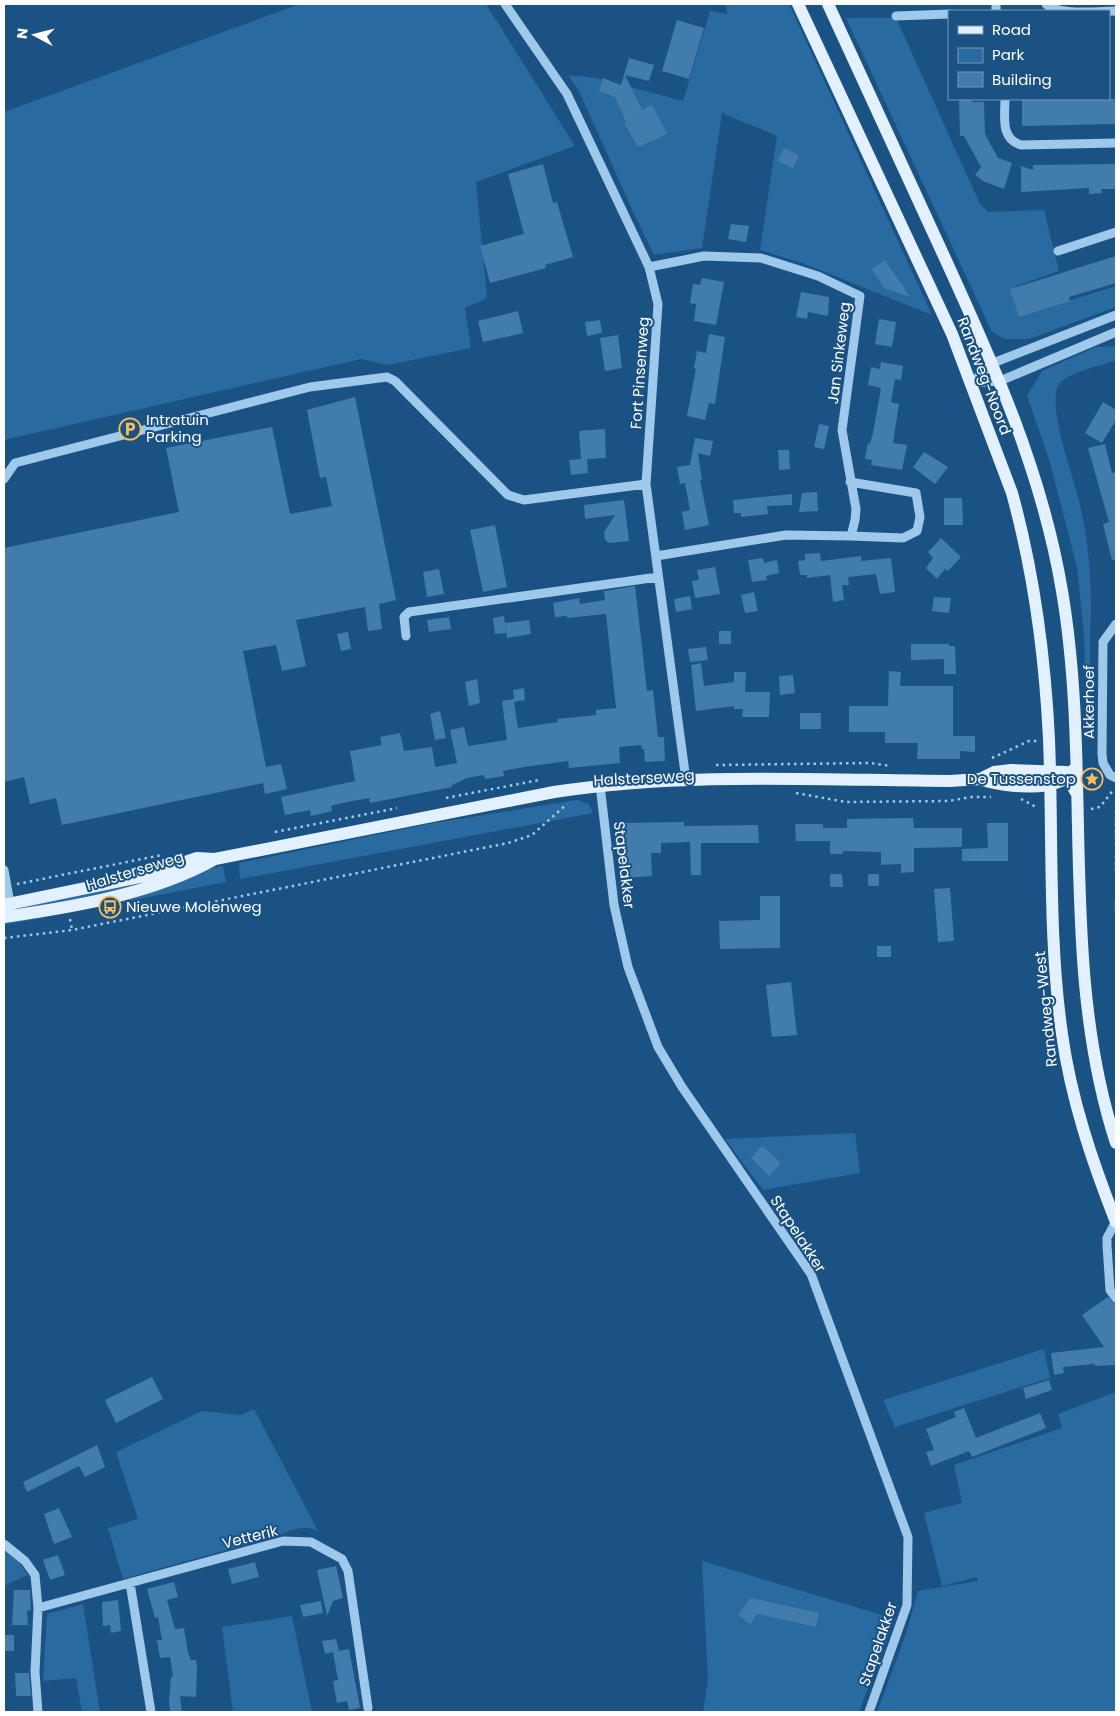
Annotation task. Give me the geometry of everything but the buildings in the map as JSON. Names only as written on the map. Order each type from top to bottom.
[{"type":"main road","name":"Randweg-Noord","points":[[798,4],[952,334],[1012,493],[1019,519],[1036,609],[1049,740],[1050,786]]},
{"type":"main road","name":"Randweg-Noord","points":[[828,4],[993,363],[1039,489],[1054,543],[1070,645],[1077,758]]},
{"type":"main road","points":[[1077,758],[1069,776],[1074,784],[1078,806]]},
{"type":"main road","points":[[1077,758],[1081,926],[1090,1032],[1108,1117],[1116,1143]]},
{"type":"main road","name":"Halsterseweg","points":[[7,911],[113,898],[198,868],[215,859],[554,792],[600,785],[686,780],[886,782],[980,779],[994,784],[1050,786],[1063,782],[1069,776],[1066,772],[1049,769],[1011,770],[994,772],[980,779]]},
{"type":"main road","name":"Randweg-West","points":[[1050,786],[1056,968],[1062,1034],[1076,1107],[1093,1162],[1116,1222]]},
{"type":"street","name":"Fort Pinsenweg","points":[[505,4],[567,94],[649,267],[658,304],[646,484],[686,780]]},
{"type":"street","points":[[1049,8],[1094,10]]},
{"type":"street","points":[[896,16],[948,14]]},
{"type":"street","points":[[1005,100],[1005,129],[1014,143],[1021,145],[1116,143]]},
{"type":"street","points":[[1058,251],[1116,232]]},
{"type":"street","name":"Jan Sinkeweg","points":[[649,267],[704,256],[761,258],[818,276],[860,296],[842,430],[856,509],[856,520],[851,536]]},
{"type":"street","points":[[972,383],[993,363],[1022,350],[1116,315]]},
{"type":"street","points":[[972,383],[1000,381],[1116,332]]},
{"type":"street","points":[[4,479],[15,463],[310,387],[386,376],[395,380],[508,495],[524,500],[646,484]]},
{"type":"street","points":[[656,556],[786,535],[904,538],[917,531],[920,517],[916,493],[850,482]]},
{"type":"street","points":[[406,636],[404,617],[409,612],[658,577]]},
{"type":"street","name":"Akkerhoef","points":[[1116,624],[1103,642],[1102,754],[1110,775],[1116,778]]},
{"type":"street","name":"Stapelakker","points":[[600,785],[616,914],[628,967],[658,1047],[682,1087],[811,1274],[908,1537],[907,1605],[869,1712]]},
{"type":"street","points":[[4,870],[7,911]]},
{"type":"street","name":"Randweg-West","points":[[1116,1222],[1107,1238],[1110,1290],[1116,1298]]},
{"type":"street","name":"Vetterik","points":[[38,1608],[283,1541],[312,1542],[342,1559],[348,1571],[368,1708]]},
{"type":"street","points":[[4,1544],[25,1561],[35,1575],[38,1608],[35,1672],[38,1712]]},
{"type":"street","points":[[130,1582],[151,1712]]},
{"type":"path","points":[[989,760],[1029,740],[1049,740]]},
{"type":"path","points":[[1078,806],[1094,809],[1100,807],[1116,787]]},
{"type":"path","points":[[790,791],[846,802],[949,801],[970,797],[993,797]]},
{"type":"path","points":[[1017,797],[1036,808],[1050,808]]},
{"type":"path","name":"Halsterseweg","points":[[4,938],[72,930],[508,844],[532,835],[544,827],[566,804],[575,801]]},
{"type":"path","points":[[1116,804],[1116,871]]},
{"type":"path","points":[[1116,902],[1116,916]]},
{"type":"green space","points":[[300,4],[486,4],[575,146],[476,182],[487,298],[465,308],[471,348],[388,365],[361,359],[4,440],[4,112]]},
{"type":"green space","points":[[726,4],[789,4],[932,315],[802,263],[760,250],[777,136],[722,113],[702,248],[654,255],[579,91],[568,75],[596,78],[683,101],[710,11],[727,14]]},
{"type":"green space","points":[[846,18],[896,18],[980,204],[988,212],[1044,210],[1059,271],[1014,287],[1023,315],[1116,286],[1116,307],[1029,339],[1005,339],[992,332]]},
{"type":"green space","points":[[1116,346],[1116,360],[1068,377],[1058,386],[1056,396],[1058,423],[1077,493],[1086,535],[1089,563],[1091,735],[1087,735],[1084,634],[1077,567],[1049,459],[1027,396],[1042,371],[1096,347]]},
{"type":"green space","points":[[577,800],[589,804],[593,813],[240,879],[239,863],[428,824]]},
{"type":"green space","points":[[223,866],[226,882],[4,925],[4,910]]},
{"type":"green space","points":[[855,1133],[860,1173],[763,1190],[725,1139]]},
{"type":"green space","points":[[1044,1349],[1050,1378],[895,1427],[883,1400]]},
{"type":"green space","points":[[1116,1392],[1116,1712],[877,1712],[906,1634],[918,1591],[978,1581],[977,1577],[942,1586],[924,1513],[962,1503],[954,1465],[1062,1428],[1058,1414]]},
{"type":"green space","points":[[254,1409],[318,1531],[308,1528],[294,1530],[123,1579],[108,1528],[138,1519],[116,1452],[202,1411],[241,1415]]},
{"type":"green space","points":[[4,1548],[14,1555],[28,1575],[4,1586]]},
{"type":"green space","points":[[702,1561],[889,1617],[889,1620],[893,1621],[859,1712],[703,1712],[708,1680]]},
{"type":"green space","points":[[83,1604],[100,1712],[82,1712],[76,1678],[43,1681],[47,1614]]},
{"type":"green space","points":[[292,1616],[312,1712],[233,1712],[222,1627]]},
{"type":"place","name":"Intratuin Parking","points":[[130,429]]},
{"type":"place","name":"De Tussenstop","points":[[1092,779]]},
{"type":"place","name":"Nieuwe Molenweg","points":[[110,907]]}]
